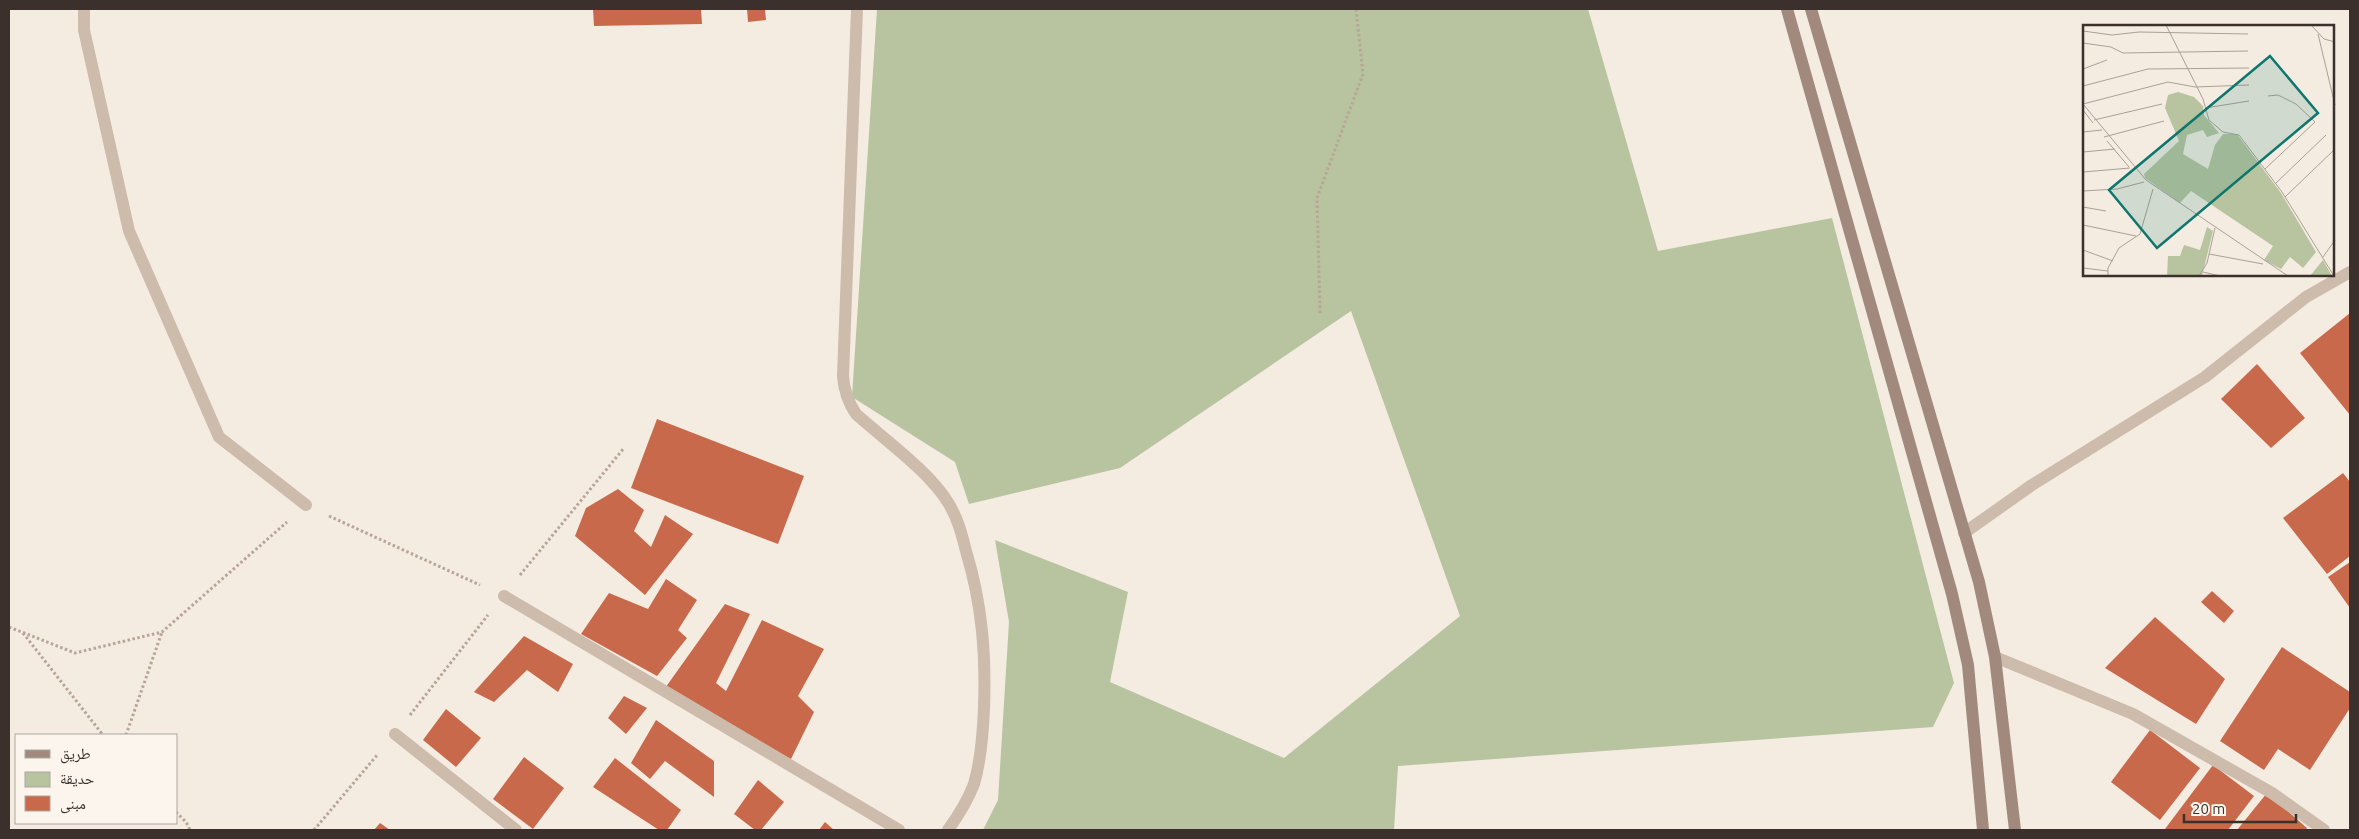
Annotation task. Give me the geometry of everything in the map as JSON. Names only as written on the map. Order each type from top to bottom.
[{"type":"street","points":[[84,9],[84,30],[129,231],[219,437],[306,505]]},
{"type":"street","points":[[857,9],[842,376],[844,390],[856,414],[927,478],[948,503],[956,518],[969,558],[982,619],[986,665],[980,759],[973,785],[960,813],[948,830]]},
{"type":"street","points":[[1787,9],[1952,594],[1968,665],[1983,830]]},
{"type":"street","points":[[1811,9],[1979,582],[1995,657],[2015,830]]},
{"type":"street","points":[[1964,533],[2032,485],[2205,377],[2306,297],[2350,272]]},
{"type":"street","points":[[504,596],[899,830]]},
{"type":"street","points":[[1995,657],[2133,714],[2272,793],[2324,830]]},
{"type":"street","points":[[395,734],[516,830]]},
{"type":"path","points":[[1320,313],[1317,198],[1363,74],[1356,9]]},
{"type":"path","points":[[314,830],[395,734],[624,448]]},
{"type":"path","points":[[9,627],[75,653],[162,632],[306,505],[504,596]]},
{"type":"path","points":[[22,632],[101,734]]},
{"type":"path","points":[[126,734],[162,632]]},
{"type":"path","points":[[178,814],[186,822],[190,830]]},
{"type":"green space","points":[[877,9],[1588,9],[1658,251],[1832,218],[1954,683],[1933,727],[1398,766],[1394,830],[983,830],[998,800],[1009,622],[995,540],[1128,592],[1110,682],[1284,758],[1460,616],[1351,311],[1120,468],[969,504],[955,462],[852,397]]},
{"type":"building","points":[[593,9],[701,9],[702,24],[594,26]]},
{"type":"building","points":[[747,9],[765,9],[766,20],[748,22]]},
{"type":"building","points":[[2350,313],[2350,415],[2300,353]]},
{"type":"building","points":[[2257,364],[2305,418],[2271,448],[2221,399]]},
{"type":"building","points":[[657,419],[804,476],[778,544],[631,488]]},
{"type":"building","points":[[2343,473],[2350,482],[2350,556],[2327,574],[2283,518]]},
{"type":"building","points":[[618,489],[644,510],[634,531],[651,547],[665,515],[693,534],[645,595],[575,536],[586,508]]},
{"type":"building","points":[[2350,562],[2350,608],[2328,577]]},
{"type":"building","points":[[666,579],[697,600],[678,630],[687,638],[657,676],[581,634],[609,593],[648,609]]},
{"type":"building","points":[[2212,591],[2234,611],[2224,623],[2201,602]]},
{"type":"building","points":[[725,604],[750,614],[716,683],[726,691],[762,620],[824,649],[798,696],[814,712],[791,759],[663,691]]},
{"type":"building","points":[[2155,617],[2225,679],[2196,724],[2105,668]]},
{"type":"building","points":[[524,636],[573,664],[558,692],[527,670],[494,702],[474,692]]},
{"type":"building","points":[[2282,647],[2350,692],[2350,708],[2310,770],[2278,749],[2264,770],[2220,741]]},
{"type":"building","points":[[624,696],[647,708],[626,734],[608,718]]},
{"type":"building","points":[[446,709],[481,738],[456,767],[423,740]]},
{"type":"building","points":[[656,720],[714,761],[714,797],[665,761],[650,779],[631,763]]},
{"type":"building","points":[[2150,730],[2200,768],[2160,820],[2111,782]]},
{"type":"building","points":[[524,757],[564,788],[533,829],[493,799]]},
{"type":"building","points":[[615,758],[681,810],[667,830],[659,830],[593,787]]},
{"type":"building","points":[[2213,765],[2254,796],[2228,830],[2165,829]]},
{"type":"building","points":[[758,780],[784,802],[761,830],[755,830],[734,814]]},
{"type":"building","points":[[2267,793],[2307,828],[2306,830],[2237,830]]},
{"type":"building","points":[[825,822],[834,830],[819,830]]},
{"type":"building","points":[[380,823],[390,830],[374,830]]}]
